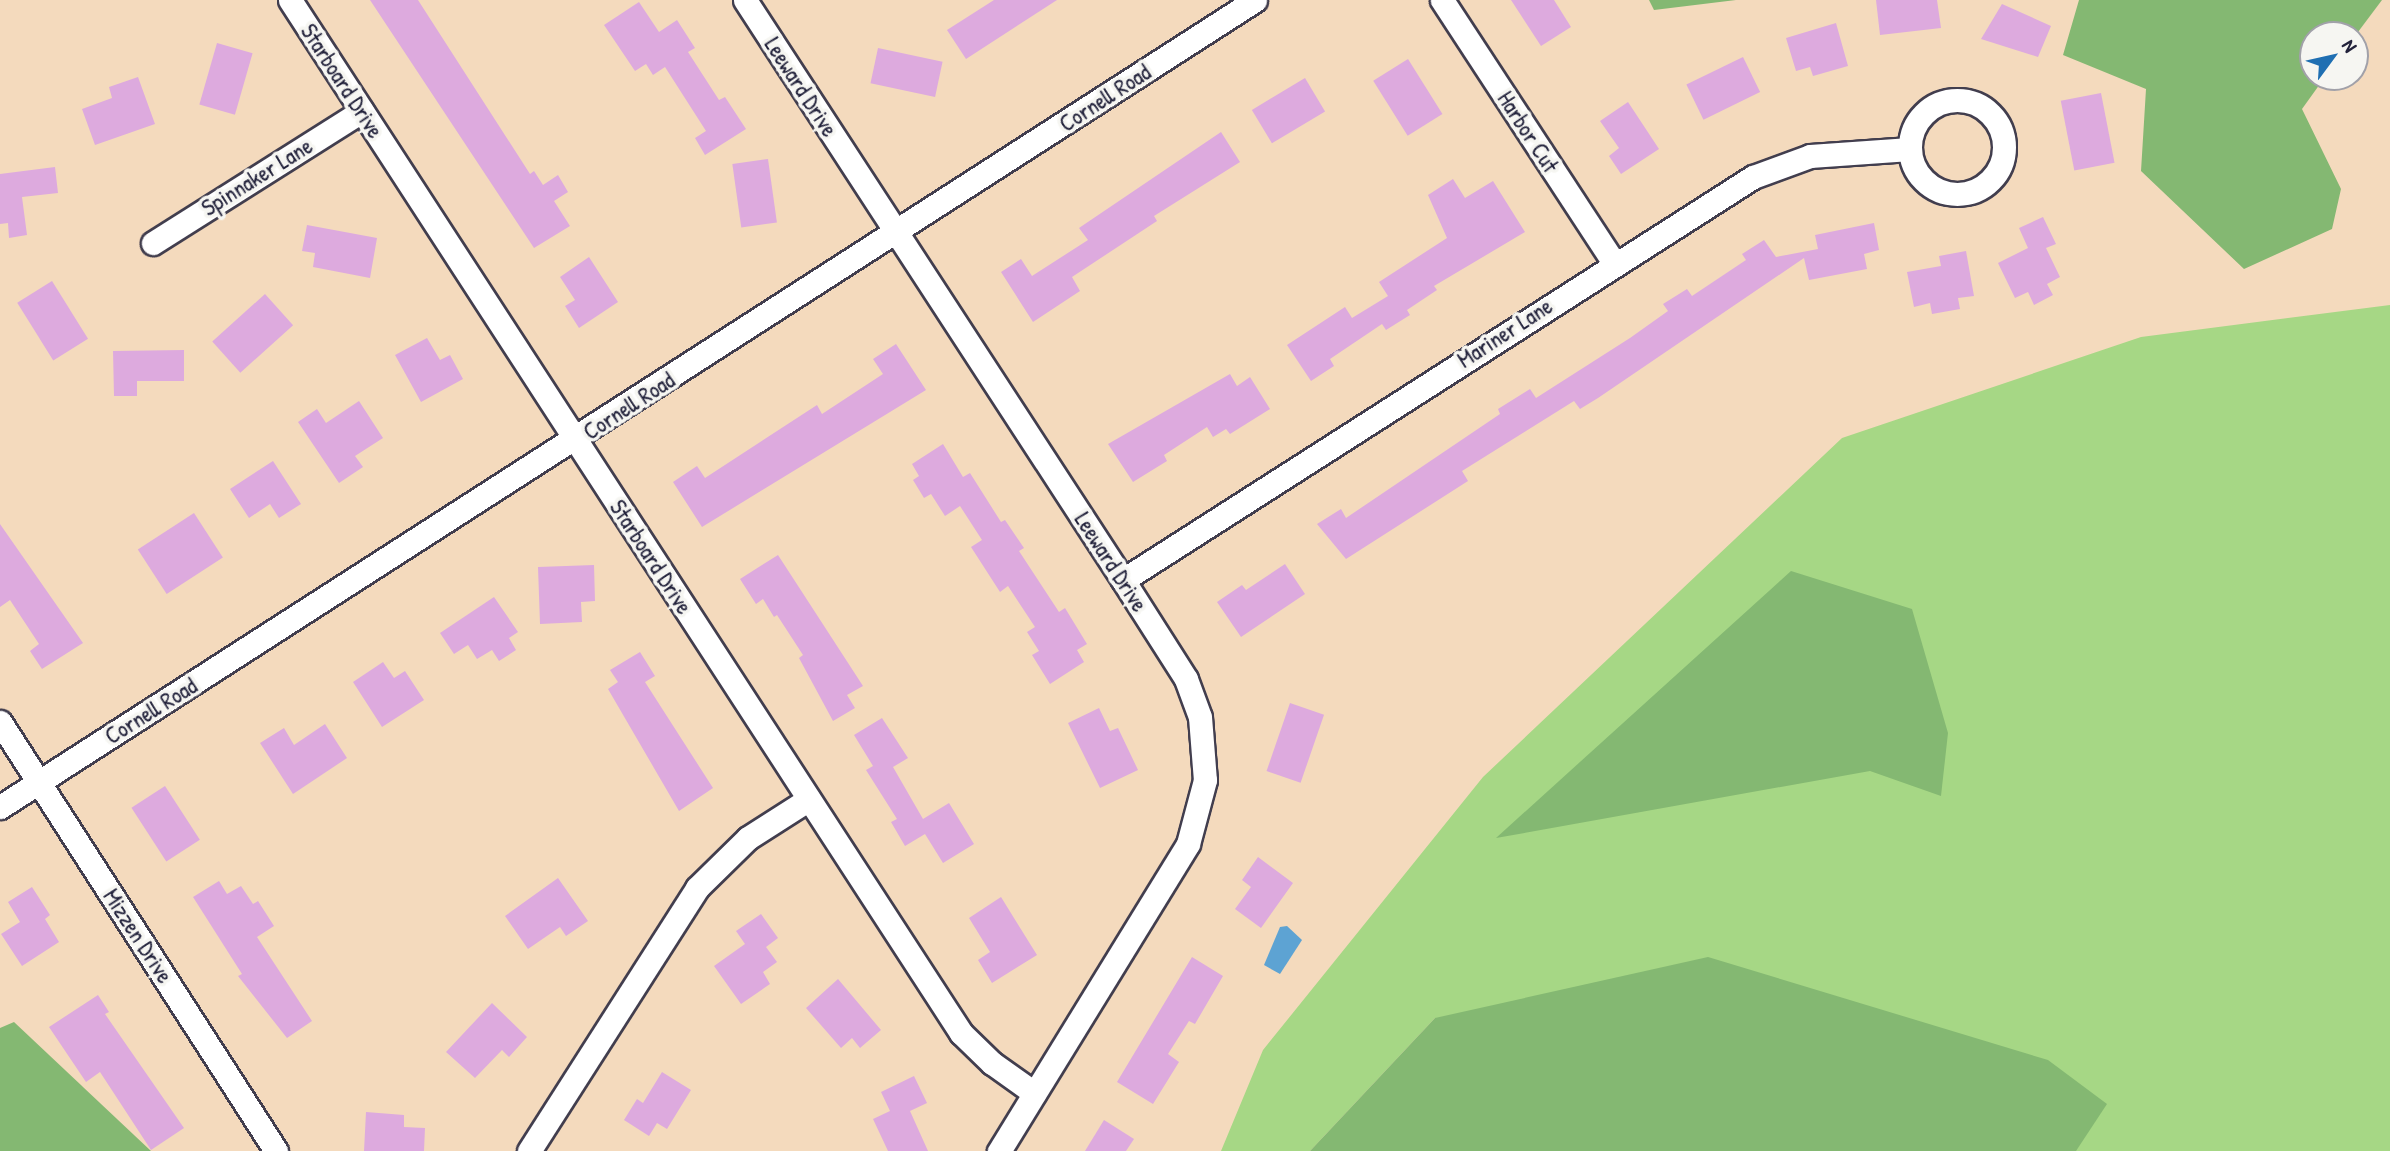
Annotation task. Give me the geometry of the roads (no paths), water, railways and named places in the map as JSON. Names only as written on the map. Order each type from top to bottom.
[{"type":"street","name":"Starboard Drive","points":[[290,0],[961,1032],[992,1063],[1034,1093]]},
{"type":"street","name":"Leeward Drive","points":[[745,0],[1123,579],[1194,698],[1206,758],[1202,802],[1188,844],[999,1151]]},
{"type":"street","name":"Cornell Road","points":[[0,807],[576,441],[1255,0]]},
{"type":"street","name":"Harbor Cut","points":[[1442,0],[1614,263]]},
{"type":"street","points":[[1953,100],[1976,104],[1995,118],[2005,152],[1989,183],[1956,195],[1924,181],[1910,149],[1922,116],[1953,100]]},
{"type":"street","name":"Spinnaker Lane","points":[[153,243],[362,111]]},
{"type":"street","name":"Mariner Lane","points":[[1123,579],[1614,263],[1781,164],[1843,150],[1910,149]]},
{"type":"street","name":"Mizzen Drive","points":[[0,722],[276,1151]]},
{"type":"street","points":[[529,1151],[696,888],[748,838],[809,799]]},
{"type":"water","points":[[1287,926],[1302,940],[1280,974],[1264,965],[1280,927]]}]
